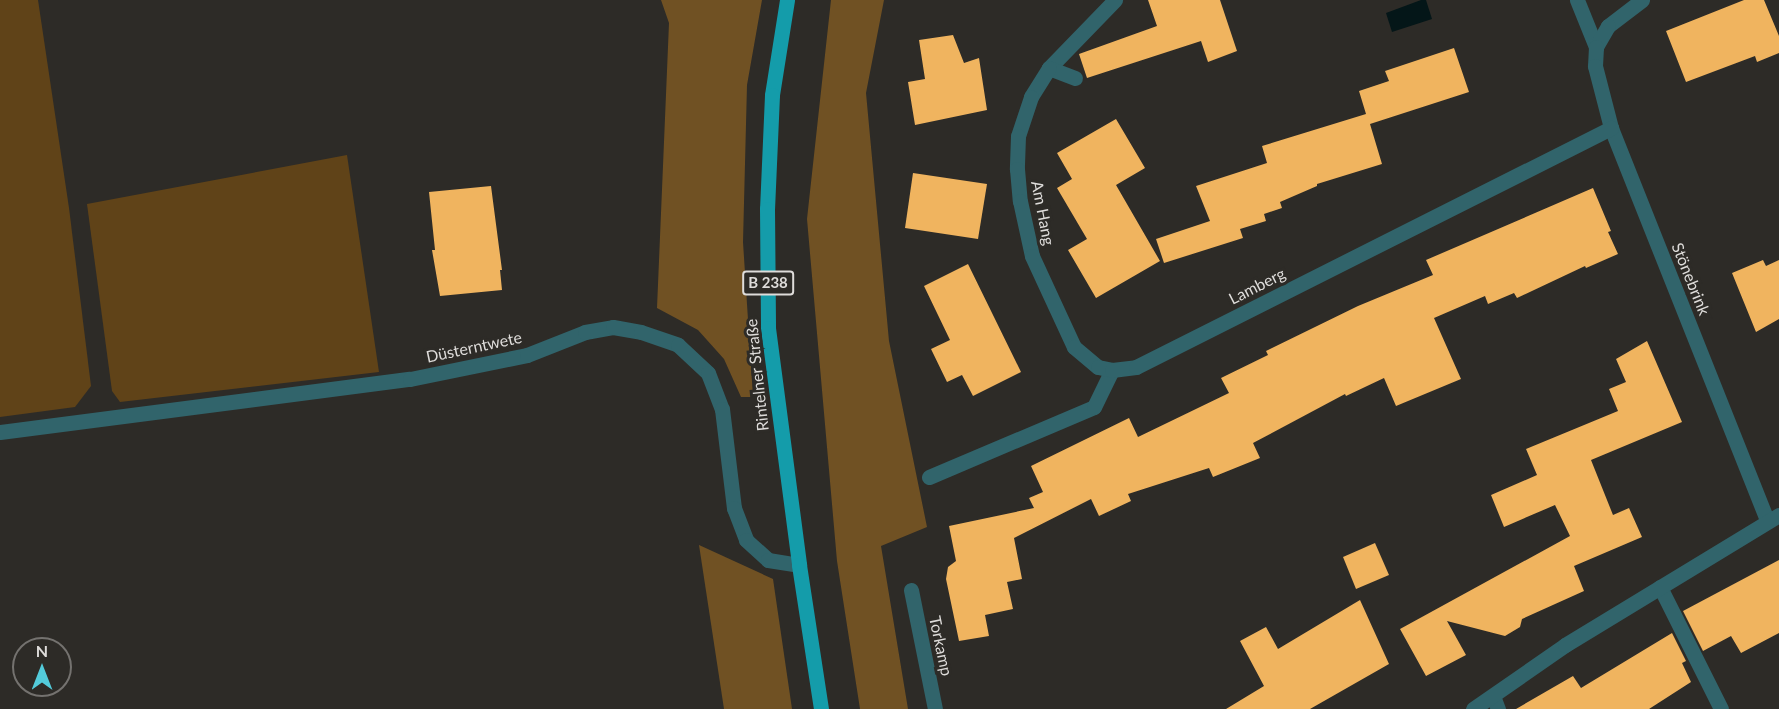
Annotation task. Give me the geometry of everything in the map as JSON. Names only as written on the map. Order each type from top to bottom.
[{"type":"main road","name":"Rintelner Straße","points":[[787,0],[772,95],[766,209],[768,328],[799,565],[821,709]]},
{"type":"street","name":"Am Hang","points":[[1112,370],[1098,367],[1074,347],[1032,256],[1020,201],[1017,169],[1018,136],[1031,97],[1049,68],[1115,0]]},
{"type":"street","name":"Stönebrink","points":[[1473,709],[1496,703],[1564,645],[1773,518],[1611,128],[1595,66],[1596,47],[1577,0]]},
{"type":"street","points":[[1596,47],[1608,26],[1642,0]]},
{"type":"street","points":[[1049,68],[1075,78]]},
{"type":"street","name":"Lamberg","points":[[1112,370],[1136,367],[1611,128]]},
{"type":"street","name":"Düsterntwete","points":[[0,432],[410,379],[527,355],[585,332],[613,327],[641,332],[678,345],[708,373],[722,409],[734,508],[746,540],[768,560],[799,565]]},
{"type":"street","points":[[929,477],[1094,407],[1112,370]]},
{"type":"street","points":[[1660,586],[1720,709]]},
{"type":"street","name":"Torkamp","points":[[911,590],[935,709]]},
{"type":"shaded area","points":[[0,0],[38,0],[69,208],[91,386],[75,407],[0,417]]},
{"type":"shaded area","points":[[661,0],[762,0],[747,85],[743,242],[753,397],[741,397],[724,359],[698,330],[657,308],[669,23]]},
{"type":"shaded area","points":[[831,0],[884,0],[866,93],[889,341],[927,527],[881,546],[908,709],[860,709],[837,561],[807,219]]},
{"type":"shaded area","points":[[1426,0],[1432,19],[1392,32],[1386,13]]},
{"type":"shaded area","points":[[347,155],[379,372],[120,402],[112,391],[87,204]]},
{"type":"shaded area","points":[[699,545],[773,579],[792,709],[724,709]]},
{"type":"building","points":[[1148,0],[1220,0],[1237,51],[1208,62],[1201,41],[1087,78],[1079,54],[1157,26]]},
{"type":"building","points":[[1744,0],[1764,0],[1779,36],[1779,53],[1757,62],[1755,56],[1686,82],[1666,31]]},
{"type":"building","points":[[953,35],[964,63],[979,58],[987,110],[915,125],[908,82],[925,79],[919,40]]},
{"type":"building","points":[[1454,48],[1469,92],[1370,124],[1382,164],[1317,184],[1280,202],[1282,208],[1264,214],[1266,221],[1240,229],[1243,238],[1164,263],[1156,239],[1210,221],[1196,186],[1267,163],[1262,146],[1366,114],[1359,91],[1389,81],[1385,71]]},
{"type":"building","points":[[1116,119],[1145,168],[1116,185],[1160,261],[1096,298],[1068,250],[1087,239],[1057,188],[1072,179],[1057,153]]},
{"type":"building","points":[[913,173],[987,184],[978,239],[905,228]]},
{"type":"building","points":[[491,186],[502,270],[500,270],[502,290],[440,296],[432,250],[435,250],[429,192]]},
{"type":"building","points":[[1593,188],[1618,254],[1586,268],[1585,266],[1517,298],[1514,293],[1488,304],[1485,296],[1434,318],[1461,379],[1396,406],[1384,378],[1346,396],[1345,394],[1253,443],[1260,458],[1213,477],[1209,468],[1128,494],[1131,501],[1099,516],[1091,499],[1014,538],[1022,579],[1007,582],[1013,609],[985,615],[989,636],[959,641],[946,579],[948,567],[956,561],[949,526],[1034,508],[1029,498],[1043,492],[1031,466],[1129,418],[1138,437],[1229,393],[1221,378],[1268,355],[1266,351],[1358,306],[1433,275],[1426,260]]},
{"type":"building","points":[[1763,260],[1766,266],[1779,260],[1779,319],[1756,332],[1732,273]]},
{"type":"building","points":[[968,264],[1021,372],[973,396],[962,375],[947,382],[931,349],[950,340],[924,286]]},
{"type":"building","points":[[1647,341],[1682,422],[1591,460],[1613,515],[1629,508],[1642,537],[1574,566],[1584,591],[1522,619],[1520,627],[1505,636],[1447,621],[1466,655],[1426,676],[1400,629],[1570,536],[1555,505],[1504,527],[1491,495],[1537,475],[1526,449],[1618,411],[1609,389],[1626,382],[1616,359]]},
{"type":"building","points":[[1375,543],[1389,575],[1356,589],[1343,557]]},
{"type":"building","points":[[1779,560],[1779,633],[1741,653],[1731,636],[1703,651],[1683,611]]},
{"type":"building","points":[[1360,600],[1389,664],[1310,709],[1226,709],[1264,686],[1240,641],[1266,627],[1278,649]]},
{"type":"building","points":[[1672,633],[1686,661],[1682,663],[1691,682],[1649,709],[1516,709],[1573,676],[1581,688]]}]
